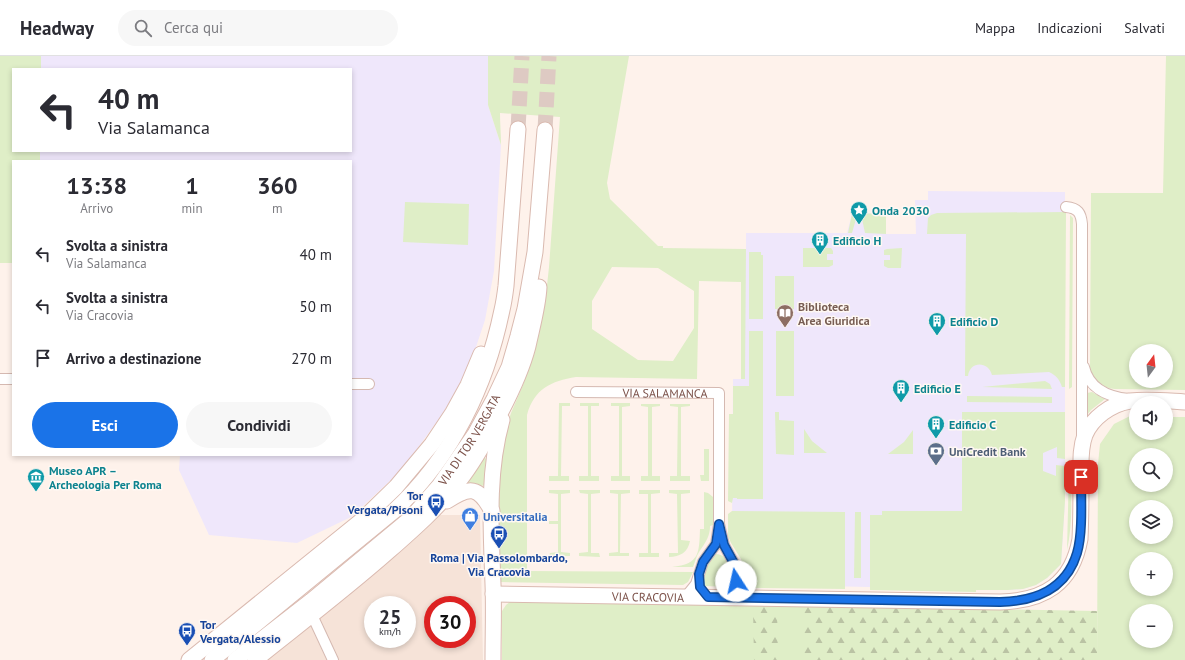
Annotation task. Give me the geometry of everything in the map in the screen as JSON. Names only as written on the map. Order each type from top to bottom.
[{"type":"street","name":"VIA DI TOR VERGATA","points":[[212,660],[390,515],[409,497],[454,439],[476,396],[500,320],[507,278],[518,129]]},
{"type":"street","name":"VIA DI TOR VERGATA","points":[[235,660],[407,521],[424,504],[443,481],[475,434],[509,367],[525,309],[536,252],[545,130]]},
{"type":"street","points":[[1066,207],[1076,209],[1081,217],[1082,452]]},
{"type":"street","points":[[493,660],[492,511],[494,462],[501,422],[522,366],[535,315],[539,290],[536,252]]},
{"type":"street","name":"VIA DI TOR VERGATA","points":[[189,660],[362,520],[405,478],[432,444],[456,409],[504,298]]},
{"type":"street","points":[[1081,352],[1087,376],[1097,389],[1114,396],[1129,399]]},
{"type":"street","points":[[0,379],[12,379]]},
{"type":"street","points":[[352,384],[369,384]]},
{"type":"street","name":"VIA SALAMANCA","points":[[576,392],[719,393],[719,524],[716,544],[703,562],[695,587],[684,597]]},
{"type":"street","name":"VIA DI TOR VERGATA","points":[[259,659],[371,567],[436,508],[460,480],[472,463],[510,396]]},
{"type":"street","name":"VIA CRACOVIA","points":[[493,594],[1008,602],[1016,602],[1027,599],[1048,591],[1061,582],[1071,568],[1080,540],[1082,452],[1085,434],[1099,416],[1107,410],[1117,405],[1129,402]]},
{"type":"street","points":[[1173,402],[1185,402]]},
{"type":"street","points":[[436,508],[458,494],[465,491],[472,491],[483,497],[492,511]]},
{"type":"street","name":"VIA SALAMANCA","points":[[719,524],[724,545],[736,567],[740,587],[744,593],[754,598]]},
{"type":"street","points":[[699,574],[700,587],[706,595],[717,597],[729,595],[736,584],[737,578]]},
{"type":"street","points":[[312,614],[333,660]]},
{"type":"shaded area","points":[[41,56],[488,56],[488,105],[501,145],[494,271],[485,320],[468,371],[441,416],[411,457],[391,480],[351,517],[297,543],[209,535],[179,470],[180,456],[352,456],[352,160],[40,160],[40,152],[352,152],[352,68],[41,68]]},
{"type":"shaded area","points":[[928,191],[1065,192],[1065,501],[1061,564],[1047,578],[1036,585],[1023,589],[1008,590],[776,585],[732,530],[733,379],[741,379],[742,249],[746,249],[746,233],[847,233],[852,214],[886,213],[886,234],[916,234],[915,200],[928,200]]},
{"type":"shaded area","points":[[438,515],[480,515],[483,660],[261,660]]},
{"type":"green space","points":[[0,56],[41,56],[41,68],[12,68],[12,152],[40,152],[40,160],[12,160],[12,263],[0,263]]},
{"type":"green space","points":[[488,56],[629,56],[607,183],[610,199],[658,246],[663,246],[663,248],[746,249],[745,379],[741,379],[741,282],[699,281],[697,379],[576,377],[559,381],[545,388],[534,399],[527,415],[527,571],[693,572],[688,582],[683,585],[500,582],[498,476],[504,434],[523,385],[535,348],[545,304],[560,117],[500,113],[501,145],[488,105]],"holes":[[[612,267],[658,268],[694,291],[694,328],[673,361],[638,360],[592,329],[592,301]]]},
{"type":"green space","points":[[1166,56],[1185,56],[1185,390],[1115,389],[1100,384],[1094,378],[1090,370],[1091,193],[1163,193]]},
{"type":"green space","points":[[405,202],[469,204],[468,245],[403,242]]},
{"type":"green space","points":[[1066,212],[1065,387],[1062,387],[1057,378],[1049,372],[992,375],[987,367],[983,365],[975,365],[969,371],[968,376],[965,376],[966,234],[927,234],[928,218],[937,213]]},
{"type":"green space","points":[[886,213],[886,234],[865,233],[862,219],[856,219],[852,233],[848,233],[852,214]]},
{"type":"green space","points":[[1070,215],[1073,218],[1072,387],[1069,389]]},
{"type":"green space","points":[[803,248],[831,248],[833,254],[827,254],[827,260],[833,260],[833,265],[829,267],[803,267]]},
{"type":"green space","points":[[902,248],[901,268],[888,268],[884,266],[884,260],[890,260],[890,255],[884,255],[884,250]]},
{"type":"green space","points":[[749,252],[761,252],[761,255],[763,255],[763,319],[749,319]]},
{"type":"green space","points":[[775,276],[794,276],[794,309],[775,309]]},
{"type":"green space","points":[[749,331],[763,331],[763,499],[733,498],[732,503],[728,501],[729,414],[733,414],[733,386],[749,386]]},
{"type":"green space","points":[[776,331],[794,331],[794,396],[776,396]]},
{"type":"green space","points":[[1045,381],[1050,384],[1052,389],[982,387]]},
{"type":"green space","points":[[1092,392],[1105,399],[1091,410],[1083,420],[1087,393]]},
{"type":"green space","points":[[967,396],[1052,397],[1052,403],[967,402]]},
{"type":"green space","points":[[559,403],[570,403],[570,406],[562,406],[561,476],[569,476],[569,481],[549,481],[549,476],[558,476]]},
{"type":"green space","points":[[580,403],[599,403],[599,406],[591,406],[591,476],[599,476],[599,481],[579,481],[579,476],[588,476],[588,406],[580,406]]},
{"type":"green space","points":[[611,403],[630,403],[630,406],[622,407],[622,476],[630,476],[630,481],[611,481],[611,476],[619,476],[619,406],[611,406]]},
{"type":"green space","points":[[641,404],[660,404],[660,406],[652,407],[652,476],[660,476],[660,481],[641,481],[641,476],[648,476],[648,407],[641,406]]},
{"type":"green space","points":[[670,404],[690,404],[690,406],[681,407],[681,476],[690,476],[690,481],[670,481],[670,476],[677,476],[678,407],[670,406]]},
{"type":"green space","points":[[775,412],[779,412],[779,420],[794,421],[794,455],[776,454]]},
{"type":"green space","points":[[962,412],[1065,412],[1065,459],[1057,458],[1057,447],[1043,453],[1043,471],[1056,476],[1056,465],[1065,466],[1065,501],[1061,564],[1047,578],[1036,585],[1023,589],[976,590],[976,592],[870,590],[870,515],[882,515],[882,511],[962,511]]},
{"type":"green space","points":[[1129,416],[1129,440],[1173,440],[1173,417],[1185,417],[1185,660],[1097,660],[1098,464],[1100,444],[1114,424]]},
{"type":"green space","points":[[804,429],[812,441],[827,453],[804,453]]},
{"type":"green space","points":[[913,430],[913,454],[888,454],[904,442]]},
{"type":"green space","points":[[704,449],[709,449],[709,481],[701,481],[700,475],[704,475]]},
{"type":"green space","points":[[484,457],[486,459],[485,485],[476,486],[466,483]]},
{"type":"green space","points":[[1069,469],[1071,469],[1071,510],[1067,550]]},
{"type":"green space","points":[[549,490],[570,490],[570,493],[561,494],[561,552],[570,553],[570,556],[549,556],[550,553],[558,552],[558,524],[549,524],[549,521],[558,521],[558,494],[549,493]]},
{"type":"green space","points":[[579,490],[600,490],[600,493],[591,494],[591,553],[599,553],[600,557],[579,556],[579,553],[588,552],[588,494],[580,493]]},
{"type":"green space","points":[[610,490],[630,490],[630,493],[621,494],[620,553],[629,553],[629,556],[609,556],[609,553],[618,552],[618,494],[610,493]]},
{"type":"green space","points":[[639,490],[660,490],[660,493],[651,494],[651,553],[659,553],[659,557],[639,557],[639,553],[648,553],[648,494],[639,494]]},
{"type":"green space","points":[[669,490],[690,490],[690,493],[681,494],[681,540],[690,541],[683,553],[677,556],[669,557],[669,553],[678,553],[677,494],[669,493]]},
{"type":"green space","points":[[704,492],[713,497],[713,525],[710,526],[708,537],[698,554],[693,567],[672,567],[688,563],[696,556],[699,545],[700,529],[704,529]]},
{"type":"green space","points":[[732,511],[845,512],[845,589],[756,588],[746,583],[741,559],[728,536],[728,514]]},
{"type":"green space","points":[[855,512],[861,512],[861,578],[854,578]]},
{"type":"green space","points":[[714,554],[719,554],[728,560],[733,576],[731,587],[705,586],[703,584],[707,565]]},
{"type":"green space","points":[[512,600],[803,606],[803,660],[502,660],[502,611]]},
{"type":"green space","points":[[753,605],[777,605],[778,660],[754,660]]},
{"type":"green space","points":[[803,606],[1097,611],[1097,660],[803,660]]},
{"type":"tunnel","points":[[518,129],[522,56]]},
{"type":"tunnel","points":[[545,130],[549,56]]},
{"type":"place","name":"Onda 2030","points":[[859,225]]},
{"type":"place","name":"Edificio H","points":[[820,255]]},
{"type":"place","name":"Biblioteca Area Giuridica","points":[[785,328]]},
{"type":"place","name":"Edificio D","points":[[937,336]]},
{"type":"place","name":"Edificio E","points":[[901,403]]},
{"type":"place","name":"Edificio C","points":[[936,439]]},
{"type":"place","name":"UniCredit Bank","points":[[936,466]]},
{"type":"place","name":"Museo APR – Archeologia Per Roma","points":[[36,492]]},
{"type":"place","name":"Tor Vergata/Pisoni","points":[[436,517]]},
{"type":"place","name":"Universitalia","points":[[470,531]]},
{"type":"place","name":"Roma | Via Passolombardo, Via Cracovia","points":[[499,549]]},
{"type":"place","name":"Tor Vergata/Alessio","points":[[187,646]]},
{"type":"route","points":[[736,581],[736,567],[725,548],[719,524],[716,544],[703,562],[699,574],[700,587],[708,597],[1000,602],[1016,602],[1033,598],[1048,591],[1061,582],[1071,568],[1077,553],[1080,540],[1081,477]]}]
